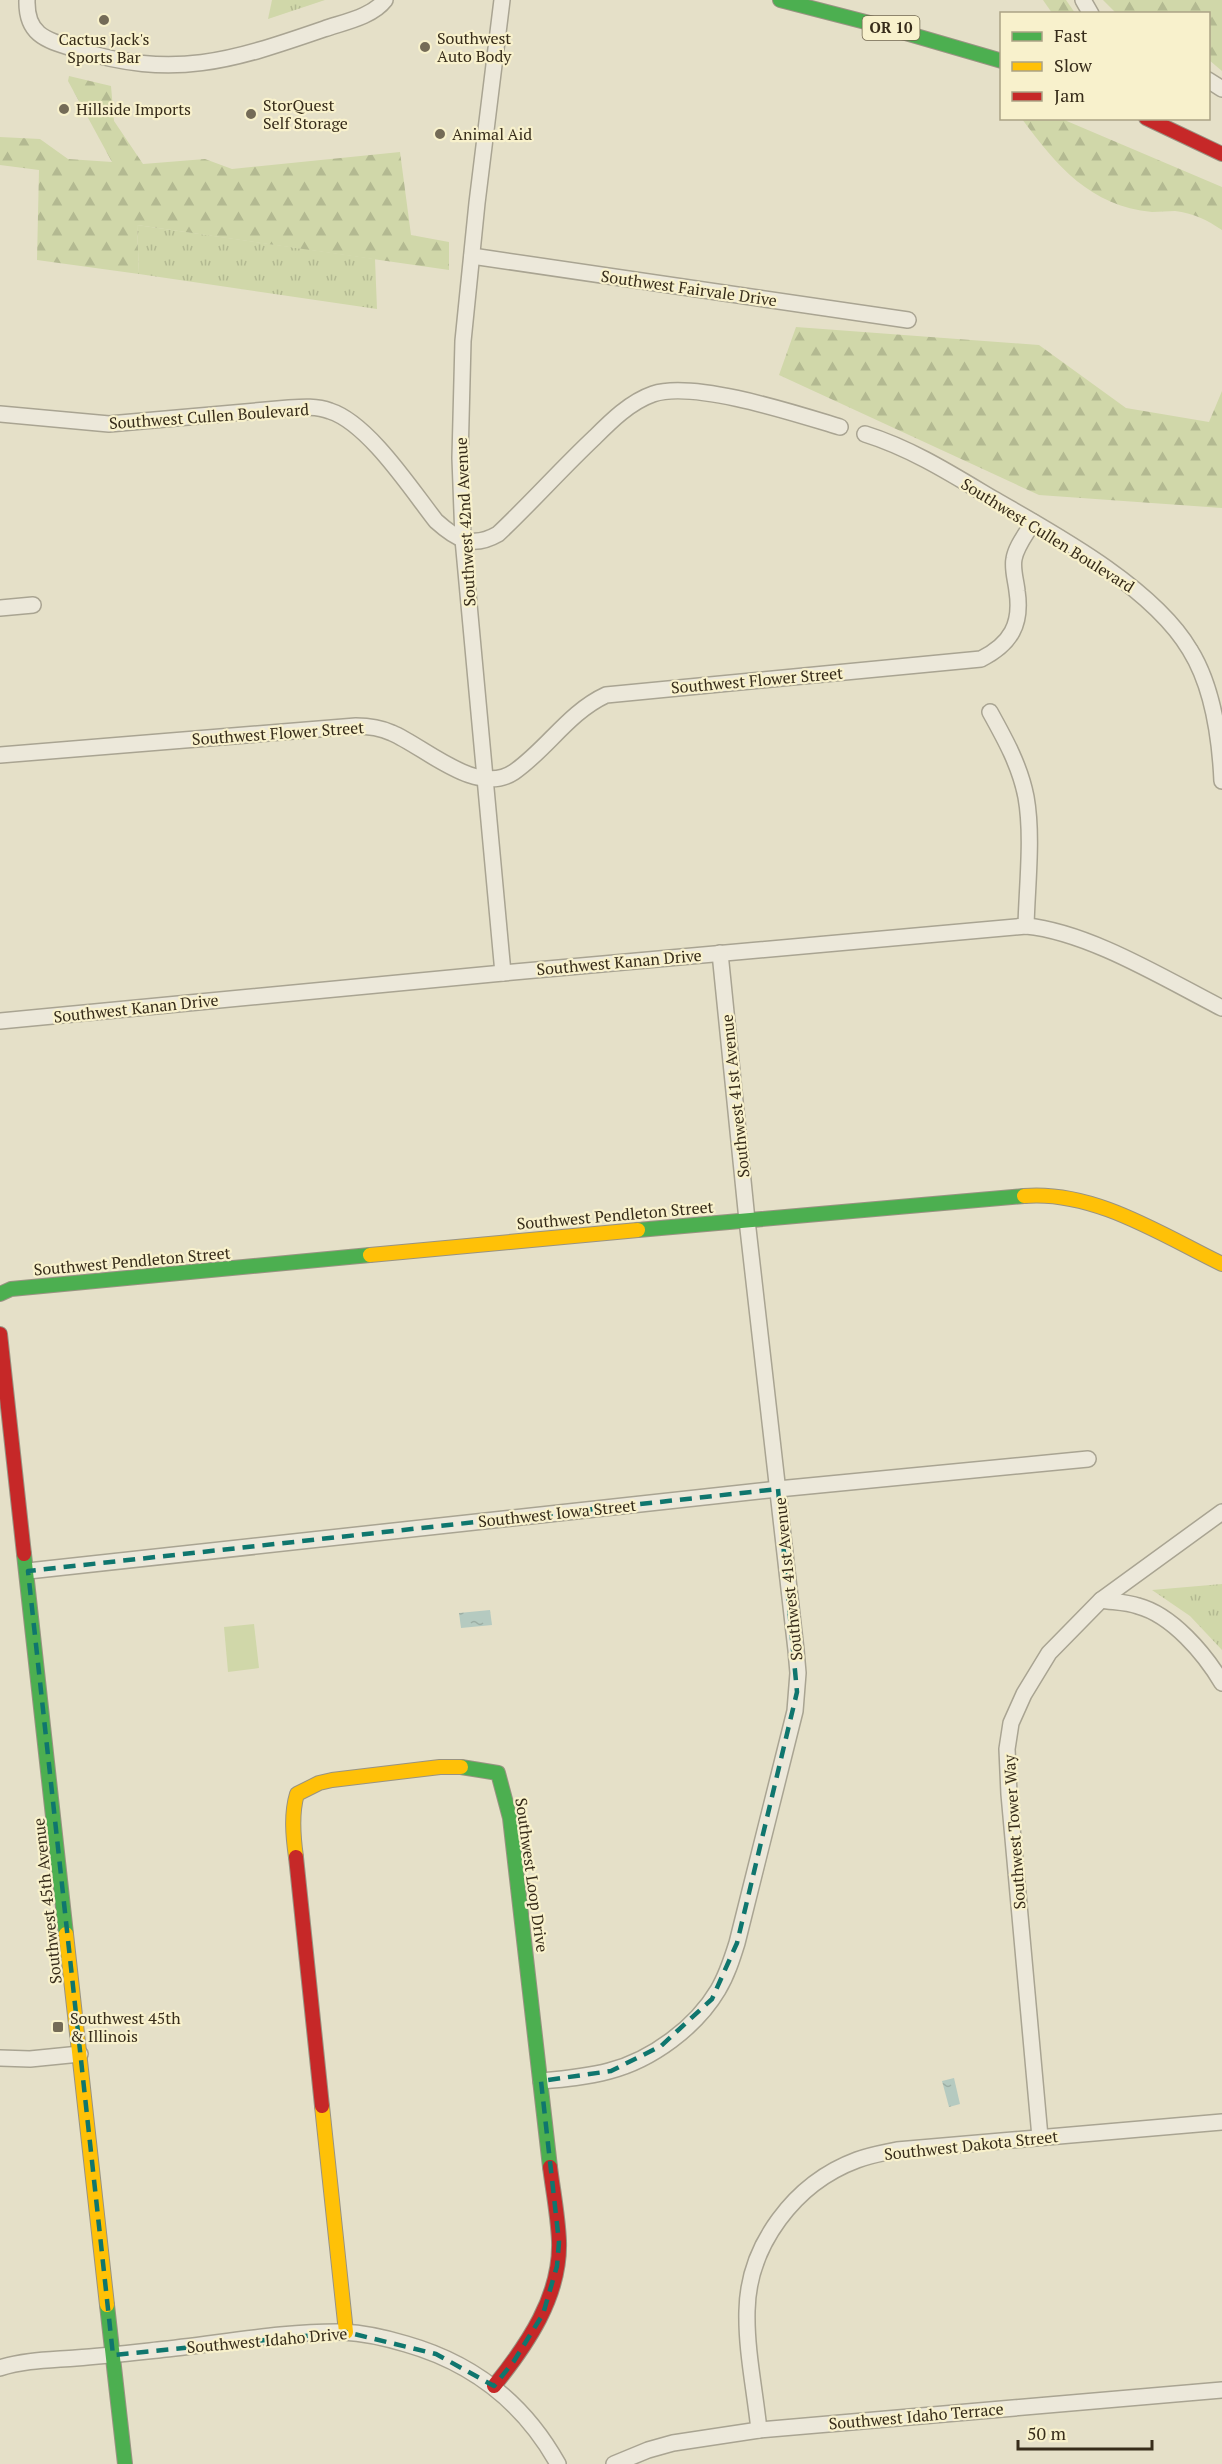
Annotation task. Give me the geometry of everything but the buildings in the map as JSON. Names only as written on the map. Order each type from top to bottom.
[{"type":"street","points":[[27,0],[31,26],[40,35],[63,45],[113,59],[139,64],[175,65],[208,63],[249,55],[379,8],[385,0]]},
{"type":"street","name":"Southwest 42nd Avenue","points":[[502,0],[495,42],[463,340],[460,458],[463,539],[502,973]]},
{"type":"street","name":"OR 10","points":[[780,0],[1000,60]]},
{"type":"street","points":[[1150,120],[1222,153]]},
{"type":"street","name":"Southwest Fairvale Drive","points":[[472,256],[908,320]]},
{"type":"street","points":[[463,539],[479,543],[498,534],[614,419],[652,394],[692,390],[745,401],[840,427]]},
{"type":"street","name":"Southwest Cullen Boulevard","points":[[0,414],[109,424],[289,408],[318,408],[330,411],[363,430],[435,521],[447,531],[463,539]]},
{"type":"street","name":"Southwest Cullen Boulevard","points":[[865,434],[920,456],[1033,522],[1141,594],[1178,632],[1198,664],[1214,713],[1222,778]]},
{"type":"street","name":"Southwest Flower Street","points":[[0,755],[356,726],[392,733],[451,767],[468,774],[496,778],[514,772],[589,704],[606,695],[981,659],[997,651],[1018,618],[1019,604],[1014,561],[1033,522]]},
{"type":"street","points":[[0,608],[33,605]]},
{"type":"street","points":[[990,712],[1009,745],[1025,795],[1028,816],[1026,926]]},
{"type":"street","name":"Southwest Kanan Drive","points":[[0,1022],[502,973],[1026,926],[1060,932],[1122,957],[1222,1008]]},
{"type":"street","name":"Southwest 41st Avenue","points":[[541,2081],[611,2070],[645,2056],[674,2037],[702,2012],[719,1988],[728,1971],[737,1943],[790,1736],[797,1692],[796,1650],[747,1220],[720,953]]},
{"type":"street","name":"Southwest Pendleton Street","points":[[0,1294],[11,1289],[1022,1196],[1074,1199],[1099,1208],[1222,1264]]},
{"type":"street","name":"Southwest 45th Avenue","points":[[0,1334],[125,2464]]},
{"type":"street","name":"Southwest Iowa Street","points":[[28,1571],[778,1489],[1088,1459]]},
{"type":"street","name":"Southwest Tower Way","points":[[1040,2137],[1007,1749],[1011,1723],[1024,1694],[1049,1653],[1101,1600],[1222,1512]]},
{"type":"street","points":[[1101,1600],[1139,1606],[1155,1613],[1186,1637],[1202,1654],[1222,1683]]},
{"type":"street","name":"Southwest Loop Drive","points":[[346,2332],[293,1832],[294,1804],[297,1794],[319,1783],[332,1780],[440,1767],[458,1767],[498,1773],[510,1818],[559,2242],[557,2266],[549,2299],[537,2329],[494,2386]]},
{"type":"street","points":[[0,2058],[22,2059],[80,2054]]},
{"type":"street","name":"Southwest Dakota Street","points":[[759,2430],[748,2339],[749,2294],[757,2258],[775,2224],[788,2208],[840,2167],[875,2154],[1222,2122]]},
{"type":"street","name":"Southwest Idaho Drive","points":[[0,2368],[21,2362],[113,2355],[307,2334],[346,2332],[393,2340],[436,2354],[476,2374],[494,2386],[537,2431],[558,2464]]},
{"type":"street","name":"Southwest Idaho Terrace","points":[[614,2464],[673,2443],[759,2430],[1222,2390]]},
{"type":"highlighted area","points":[[778,1489],[797,1692],[737,1943],[712,1999],[661,2046],[611,2071],[541,2081],[559,2242],[557,2266],[543,2314],[514,2361],[494,2386],[436,2354],[346,2332],[113,2355],[28,1571]]},
{"type":"green space","points":[[272,0],[325,0],[268,19]]},
{"type":"green space","points":[[1043,0],[1066,0],[1074,12],[1051,12]]},
{"type":"green space","points":[[1103,0],[1222,0],[1222,71],[1210,61],[1210,12],[1115,12]]},
{"type":"green space","points":[[69,76],[111,86],[114,121],[143,164],[205,159],[232,169],[400,152],[411,235],[449,242],[449,270],[137,225],[139,274],[37,260],[39,170],[0,165],[0,137],[40,139],[68,159],[112,162],[68,81]]},
{"type":"green space","points":[[1023,120],[1064,120],[1222,187],[1222,230],[1188,213],[1152,212],[1110,202],[1077,181],[1048,153]]},
{"type":"green space","points":[[137,225],[375,259],[377,309],[139,274]]},
{"type":"green space","points":[[796,327],[1039,345],[1126,408],[1209,422],[1222,391],[1222,508],[1039,495],[779,375]]},
{"type":"green space","points":[[1222,1584],[1222,1650],[1190,1616],[1152,1590]]},
{"type":"green space","points":[[254,1624],[259,1668],[228,1672],[224,1627]]},
{"type":"water","points":[[490,1610],[492,1625],[461,1628],[459,1613]]},
{"type":"water","points":[[954,2078],[960,2104],[949,2107],[942,2081]]},
{"type":"traffic: fast","points":[[780,0],[1000,60]]},
{"type":"traffic: fast","points":[[638,1230],[1024,1196]]},
{"type":"traffic: fast","points":[[0,1294],[11,1289],[370,1255]]},
{"type":"traffic: fast","points":[[24,1554],[66,1934]]},
{"type":"traffic: fast","points":[[461,1767],[498,1773],[510,1818],[550,2167]]},
{"type":"traffic: fast","points":[[107,2305],[125,2464]]},
{"type":"traffic: slow","points":[[1024,1196],[1050,1196],[1102,1207],[1151,1228],[1222,1264]]},
{"type":"traffic: slow","points":[[370,1255],[638,1230]]},
{"type":"traffic: slow","points":[[296,1857],[293,1825],[297,1794],[319,1783],[332,1780],[440,1767],[461,1767]]},
{"type":"traffic: slow","points":[[66,1934],[107,2305]]},
{"type":"traffic: slow","points":[[322,2106],[346,2332]]},
{"type":"traffic: jam","points":[[1150,120],[1222,154]]},
{"type":"traffic: jam","points":[[0,1334],[24,1554]]},
{"type":"traffic: jam","points":[[296,1857],[322,2106]]},
{"type":"traffic: jam","points":[[494,2386],[530,2337],[540,2319],[554,2281],[559,2241],[550,2167]]},
{"type":"place","name":"Cactus Jack's Sports Bar","points":[[104,20]]},
{"type":"place","name":"Southwest Auto Body","points":[[425,47]]},
{"type":"place","name":"Hillside Imports","points":[[64,109]]},
{"type":"place","name":"StorQuest Self Storage","points":[[251,114]]},
{"type":"place","name":"Animal Aid","points":[[440,134]]},
{"type":"place","name":"Southwest 45th & Illinois","points":[[58,2027]]}]
